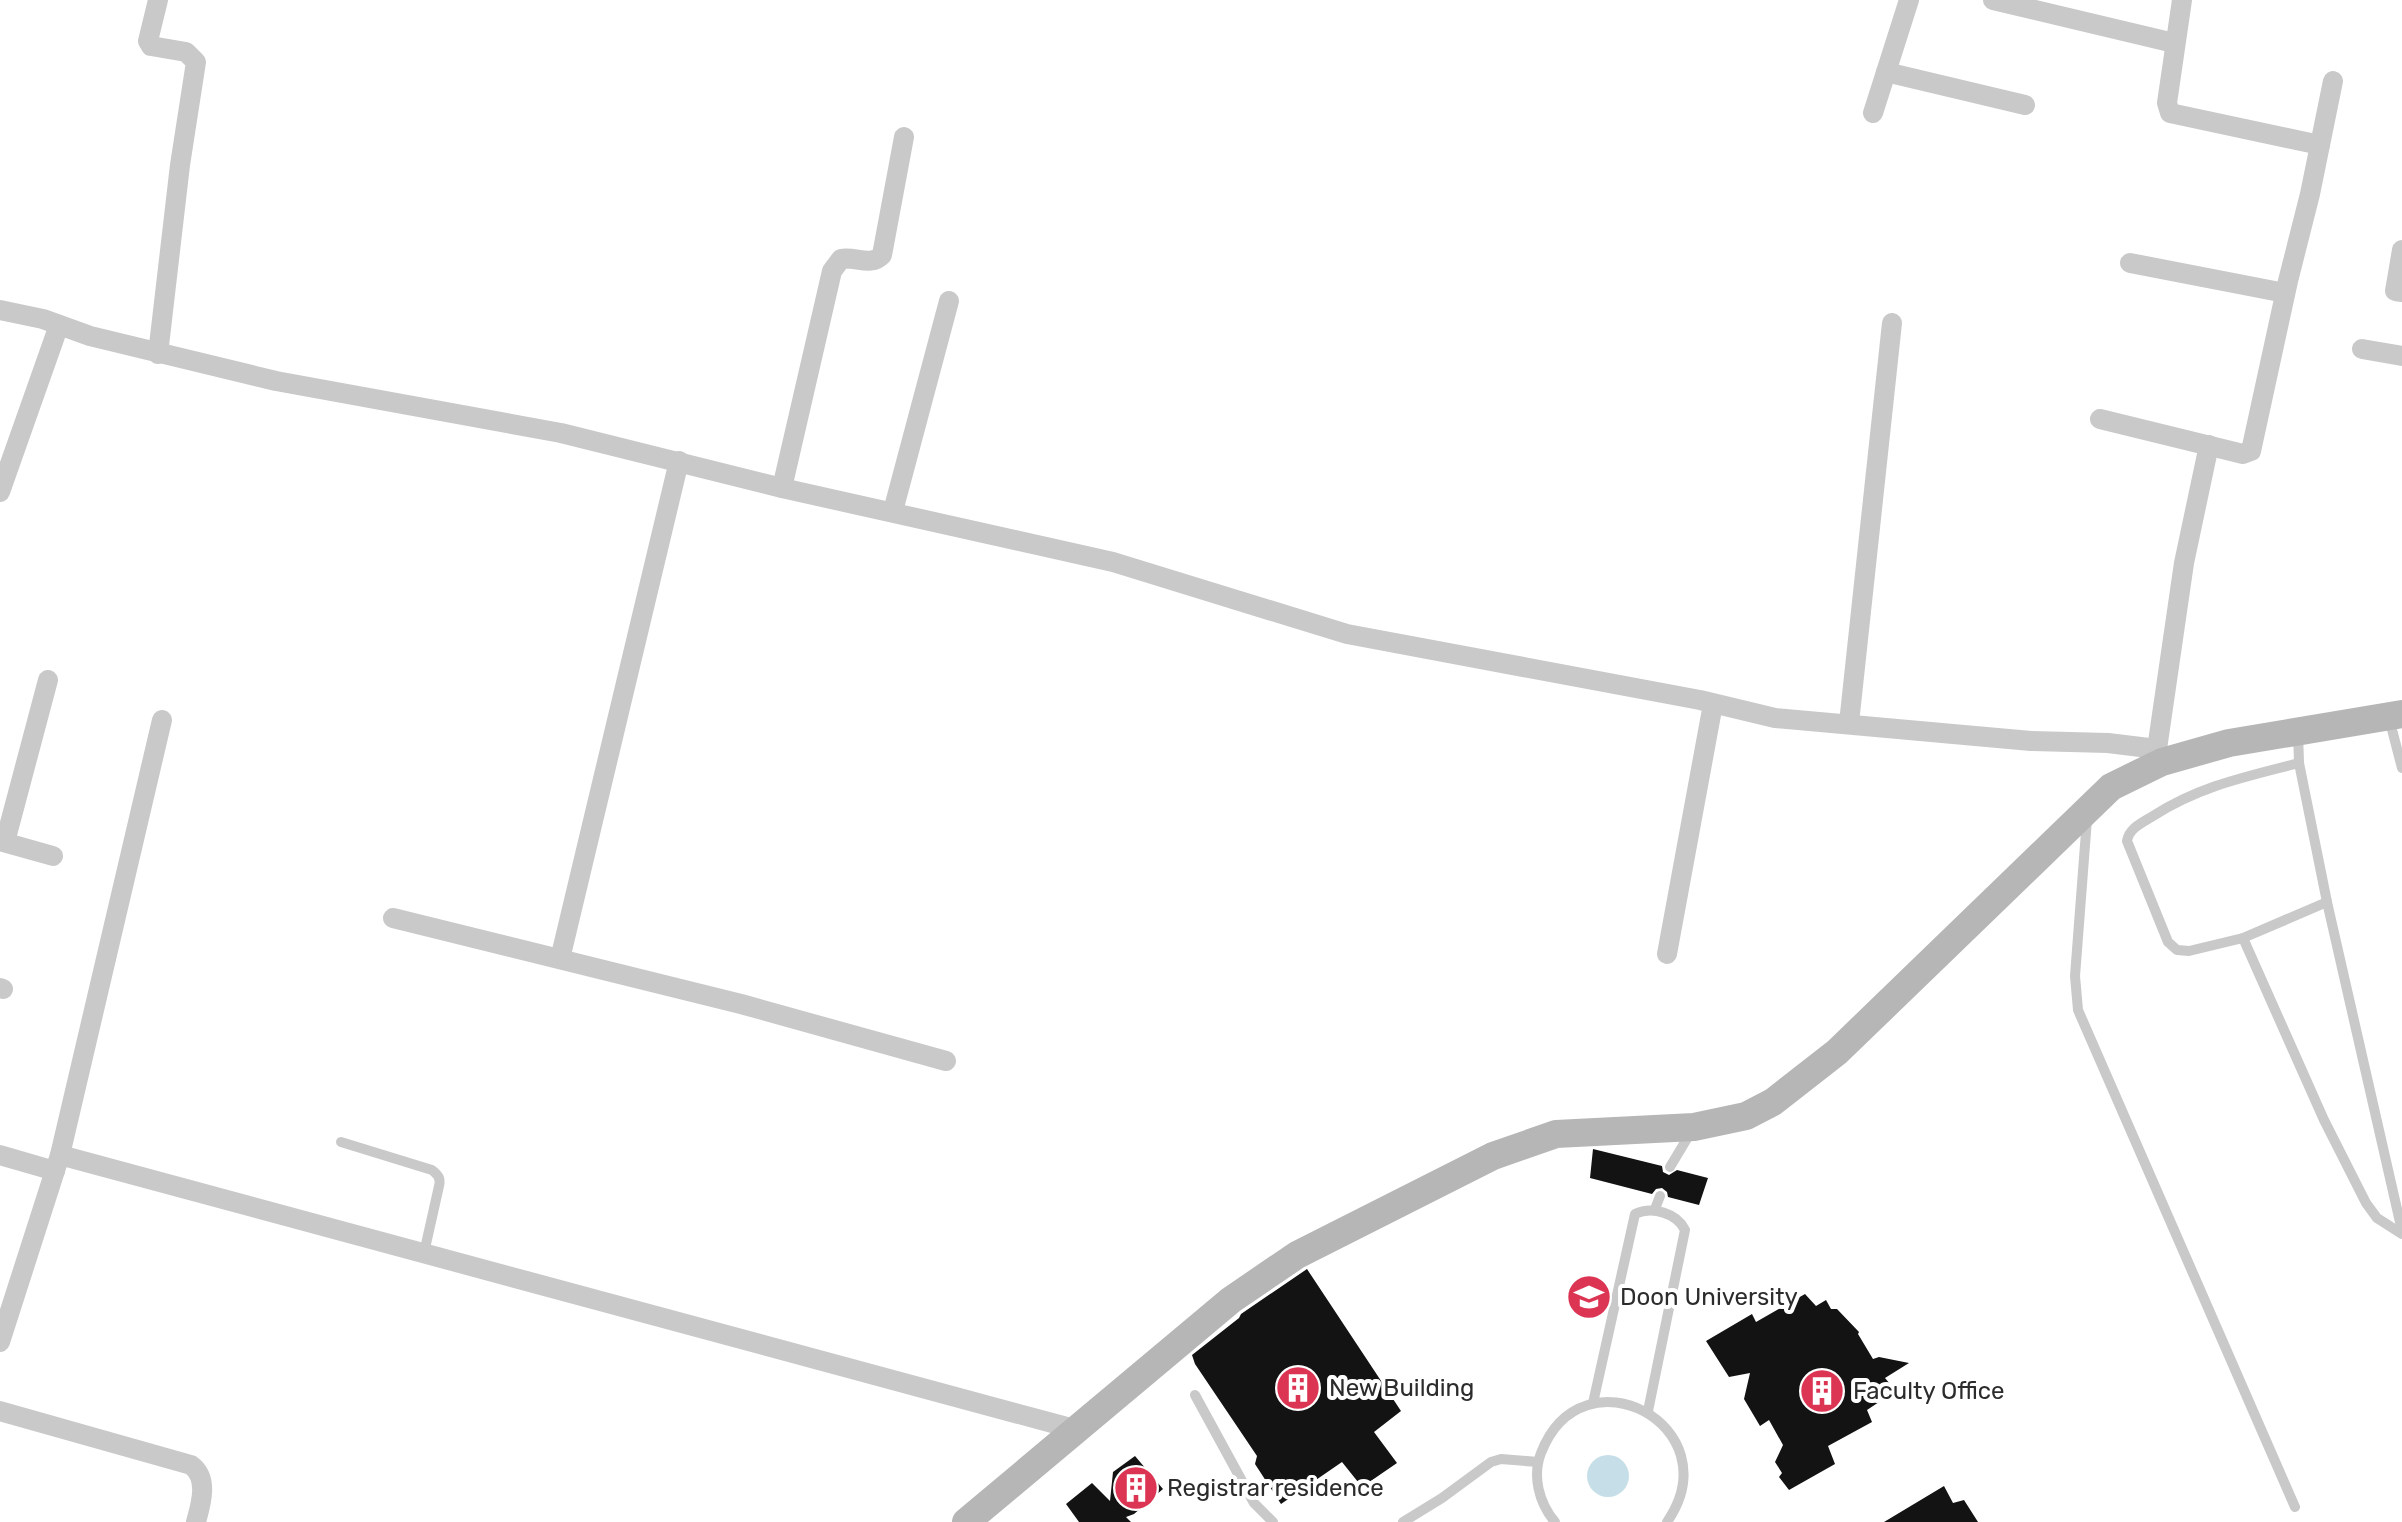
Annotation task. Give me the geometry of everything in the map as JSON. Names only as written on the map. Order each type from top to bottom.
[{"type":"main road","points":[[966,1522],[1231,1300],[1297,1255],[1493,1156],[1556,1134],[1694,1127],[1746,1116],[1773,1102],[1837,1052],[2088,807],[2111,787],[2159,755],[2395,715]]},
{"type":"street","points":[[158,0],[148,41],[151,46],[186,52],[196,62],[180,165],[158,354]]},
{"type":"street","points":[[1873,113],[1909,0]]},
{"type":"street","points":[[1993,0],[2174,43]]},
{"type":"street","points":[[2182,0],[2167,103],[2170,113],[2320,145]]},
{"type":"street","points":[[1886,72],[2025,105]]},
{"type":"street","points":[[2100,419],[2243,454],[2252,450],[2333,81]]},
{"type":"street","points":[[782,488],[832,271],[841,259],[849,257],[871,261],[882,255],[904,137]]},
{"type":"street","points":[[2402,250],[2395,291],[2402,292]]},
{"type":"street","points":[[2130,263],[2285,293]]},
{"type":"street","points":[[893,511],[949,301]]},
{"type":"street","points":[[0,310],[158,354],[276,381],[561,433],[782,488],[1113,562],[1347,634],[1775,718],[2031,741],[2108,743],[2159,755],[2184,563],[2209,445]]},
{"type":"street","points":[[1849,723],[1892,323]]},
{"type":"street","points":[[0,492],[59,325]]},
{"type":"street","points":[[2362,349],[2402,356]]},
{"type":"street","points":[[560,959],[679,461]]},
{"type":"street","points":[[48,680],[2,842],[53,856]]},
{"type":"street","points":[[1667,954],[1713,704]]},
{"type":"street","points":[[0,1342],[7,1297],[58,1163],[162,720]]},
{"type":"street","points":[[393,918],[741,1004],[946,1061]]},
{"type":"street","points":[[0,1155],[58,1163],[424,1253],[1078,1430]]},
{"type":"street","points":[[0,1411],[191,1465],[202,1478],[196,1522]]},
{"type":"lane","points":[[2395,715],[2402,768]]},
{"type":"lane","points":[[2298,732],[2299,763],[2327,902],[2402,1232]]},
{"type":"lane","points":[[2299,763],[2219,783],[2187,796],[2136,827],[2127,837],[2129,848],[2172,947],[2189,951],[2243,938],[2327,902]]},
{"type":"lane","points":[[2088,807],[2075,976],[2078,1010],[2295,1507]]},
{"type":"lane","points":[[2243,938],[2324,1120],[2366,1203],[2377,1218],[2402,1232]]},
{"type":"lane","points":[[1670,1167],[1694,1127]]},
{"type":"lane","points":[[341,1142],[437,1174],[440,1180],[424,1253]]},
{"type":"lane","points":[[1655,1209],[1660,1196]]},
{"type":"lane","points":[[1593,1403],[1635,1214],[1655,1209],[1681,1221],[1685,1230],[1648,1411]]},
{"type":"lane","points":[[1195,1395],[1254,1503],[1273,1522]]},
{"type":"lane","points":[[1548,1520],[1538,1488],[1538,1462],[1548,1435],[1568,1415],[1593,1403],[1612,1401],[1648,1411],[1661,1421],[1679,1448],[1683,1464],[1681,1496],[1667,1522]]},
{"type":"lane","points":[[1403,1522],[1491,1462],[1501,1459],[1538,1462]]},
{"type":"water","points":[[1608,1455],[1623,1461],[1629,1476],[1623,1491],[1608,1497],[1593,1491],[1587,1476],[1593,1461]]},
{"type":"building","points":[[1593,1149],[1662,1166],[1663,1172],[1669,1175],[1677,1170],[1708,1178],[1699,1205],[1668,1197],[1662,1188],[1652,1194],[1590,1178]]},
{"type":"building","name":"New Building","points":[[1307,1269],[1401,1411],[1374,1432],[1397,1463],[1362,1487],[1342,1462],[1281,1504],[1255,1464],[1257,1456],[1192,1355],[1241,1314]]},
{"type":"building","name":"Faculty Office","points":[[1805,1294],[1816,1306],[1826,1300],[1831,1309],[1837,1309],[1859,1332],[1873,1359],[1879,1357],[1909,1363],[1885,1378],[1895,1390],[1876,1395],[1879,1402],[1867,1410],[1872,1422],[1828,1446],[1835,1464],[1789,1490],[1779,1477],[1782,1473],[1775,1462],[1783,1445],[1769,1420],[1760,1426],[1744,1399],[1750,1373],[1729,1377],[1706,1341],[1752,1314],[1756,1322]]},
{"type":"building","name":"Registrar residence","points":[[1135,1456],[1163,1489],[1134,1514],[1126,1517],[1131,1522],[1079,1522],[1066,1504],[1092,1483],[1110,1501],[1113,1472]]},
{"type":"building","points":[[1944,1486],[1953,1503],[1964,1500],[1978,1522],[1884,1522]]},
{"type":"place","name":"Doon University","points":[[1589,1297]]},
{"type":"place","name":"New Building","points":[[1298,1388]]},
{"type":"place","name":"Faculty Office","points":[[1822,1391]]},
{"type":"place","name":"Registrar residence","points":[[1136,1488]]}]
